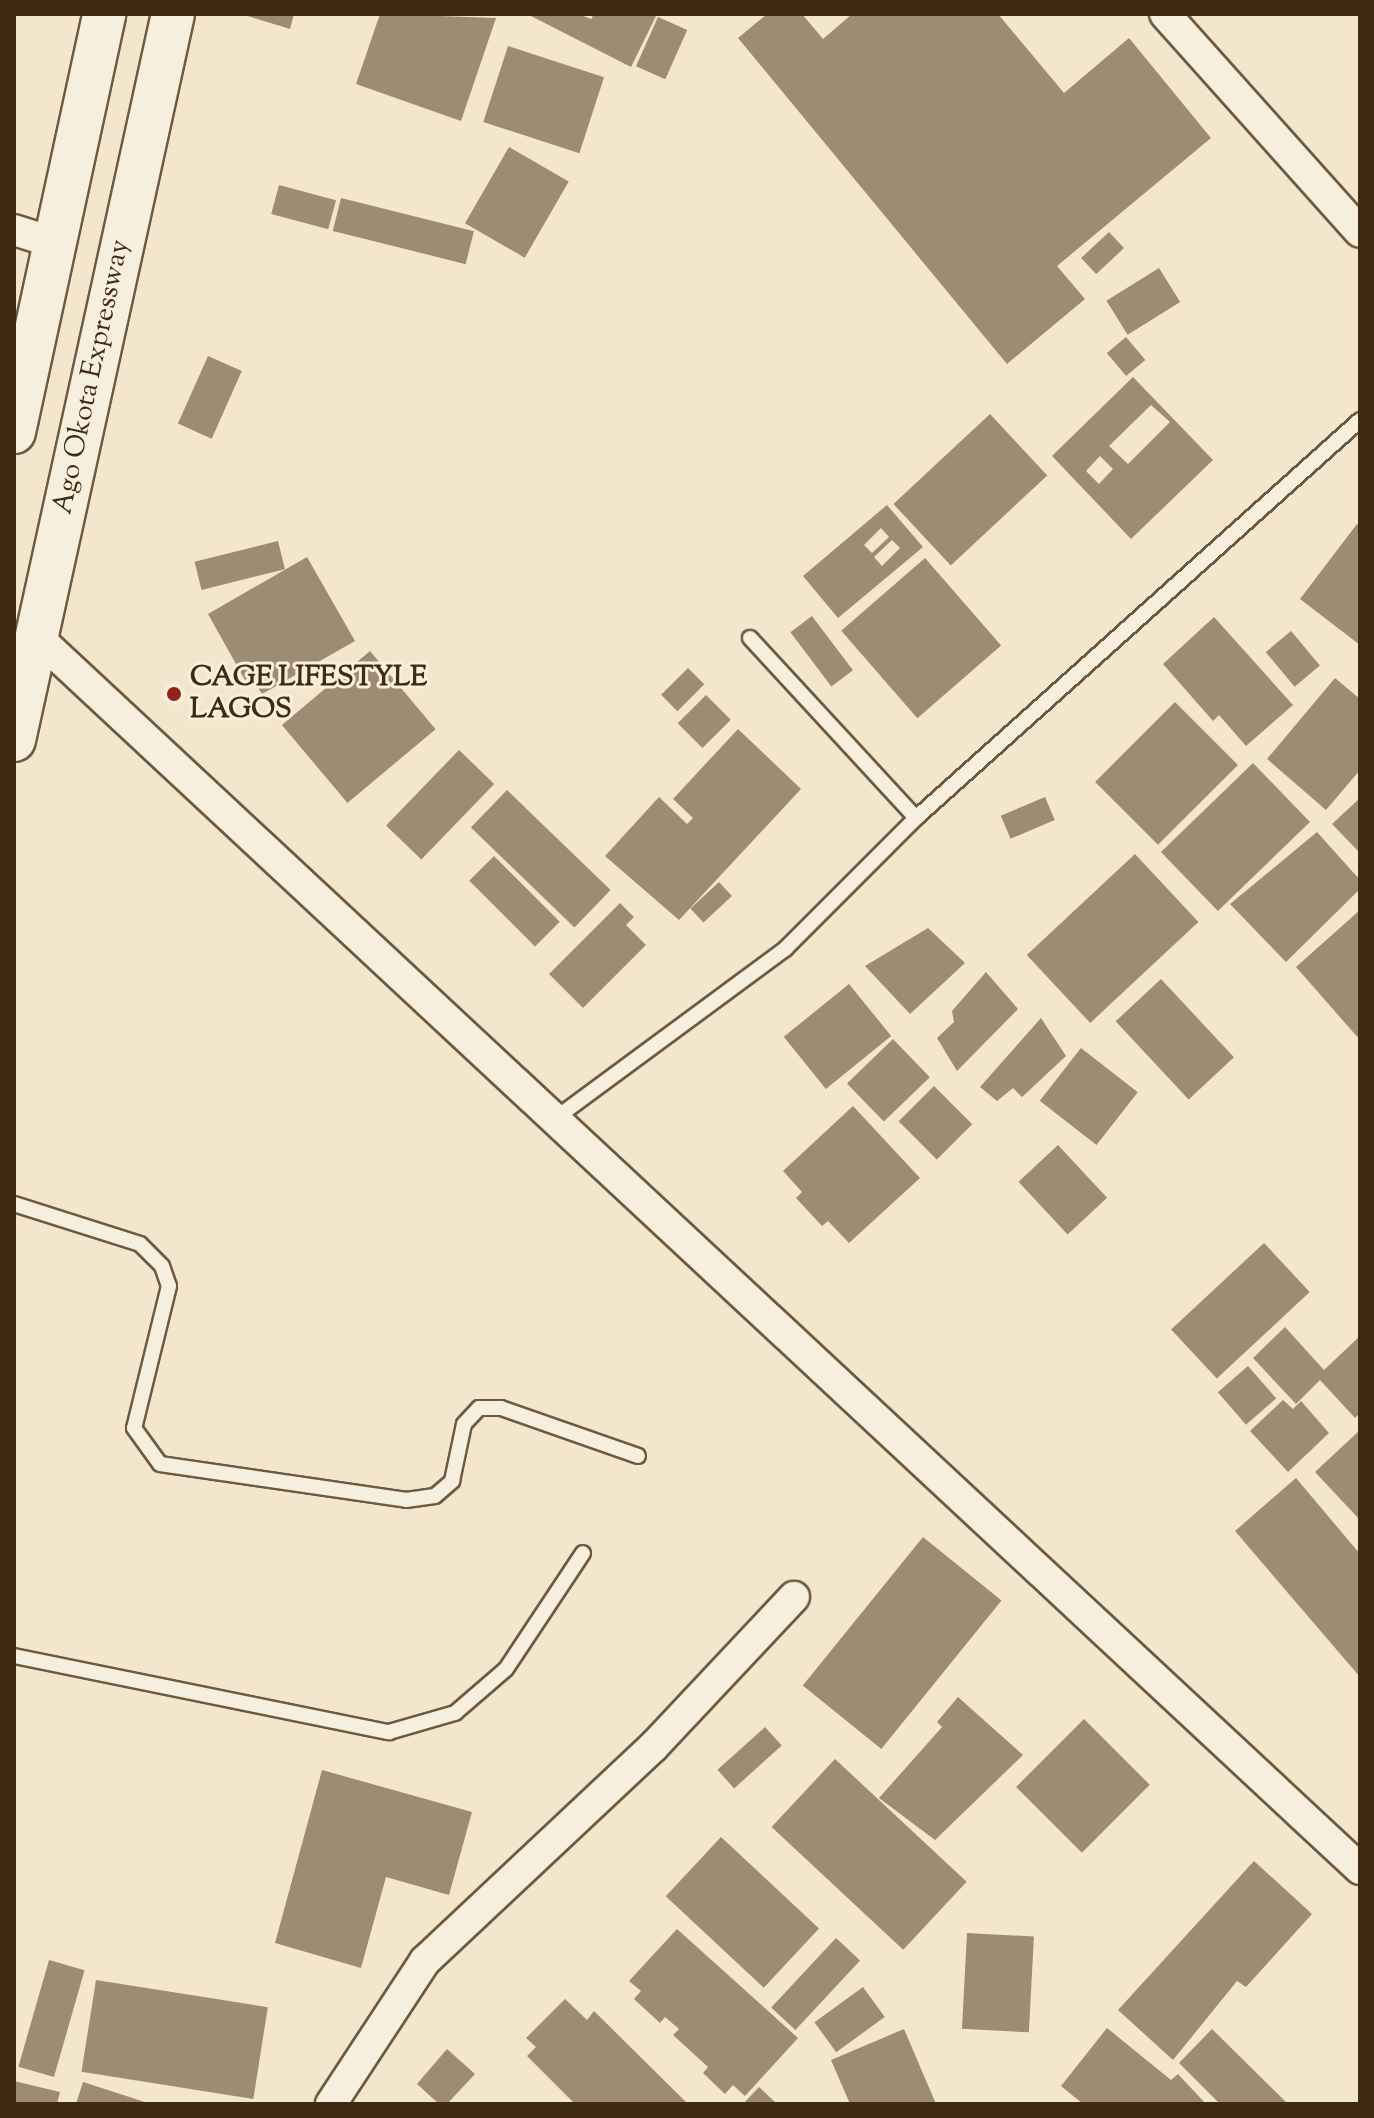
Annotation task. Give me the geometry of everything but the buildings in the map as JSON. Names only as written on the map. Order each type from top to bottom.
[{"type":"main road","points":[[14,432],[104,14]]},
{"type":"main road","name":"Ago Okota Expressway","points":[[14,740],[173,14]]},
{"type":"street","points":[[1165,14],[1360,232]]},
{"type":"street","points":[[14,230],[55,243]]},
{"type":"street","points":[[37,637],[1360,1869]]},
{"type":"street","points":[[331,2104],[425,1961],[653,1747],[794,1597]]},
{"type":"lane","points":[[556,1118],[785,949],[916,818],[1360,420]]},
{"type":"lane","points":[[750,638],[916,818]]},
{"type":"lane","points":[[14,1204],[140,1244],[162,1266],[169,1286],[134,1428],[160,1464],[406,1500],[435,1496],[452,1481],[464,1424],[479,1408],[501,1408],[638,1456]]},
{"type":"lane","points":[[14,1656],[389,1732],[455,1713],[506,1669],[583,1553]]},
{"type":"place","name":"CAGE LIFESTYLE LAGOS","points":[[174,694]]}]
